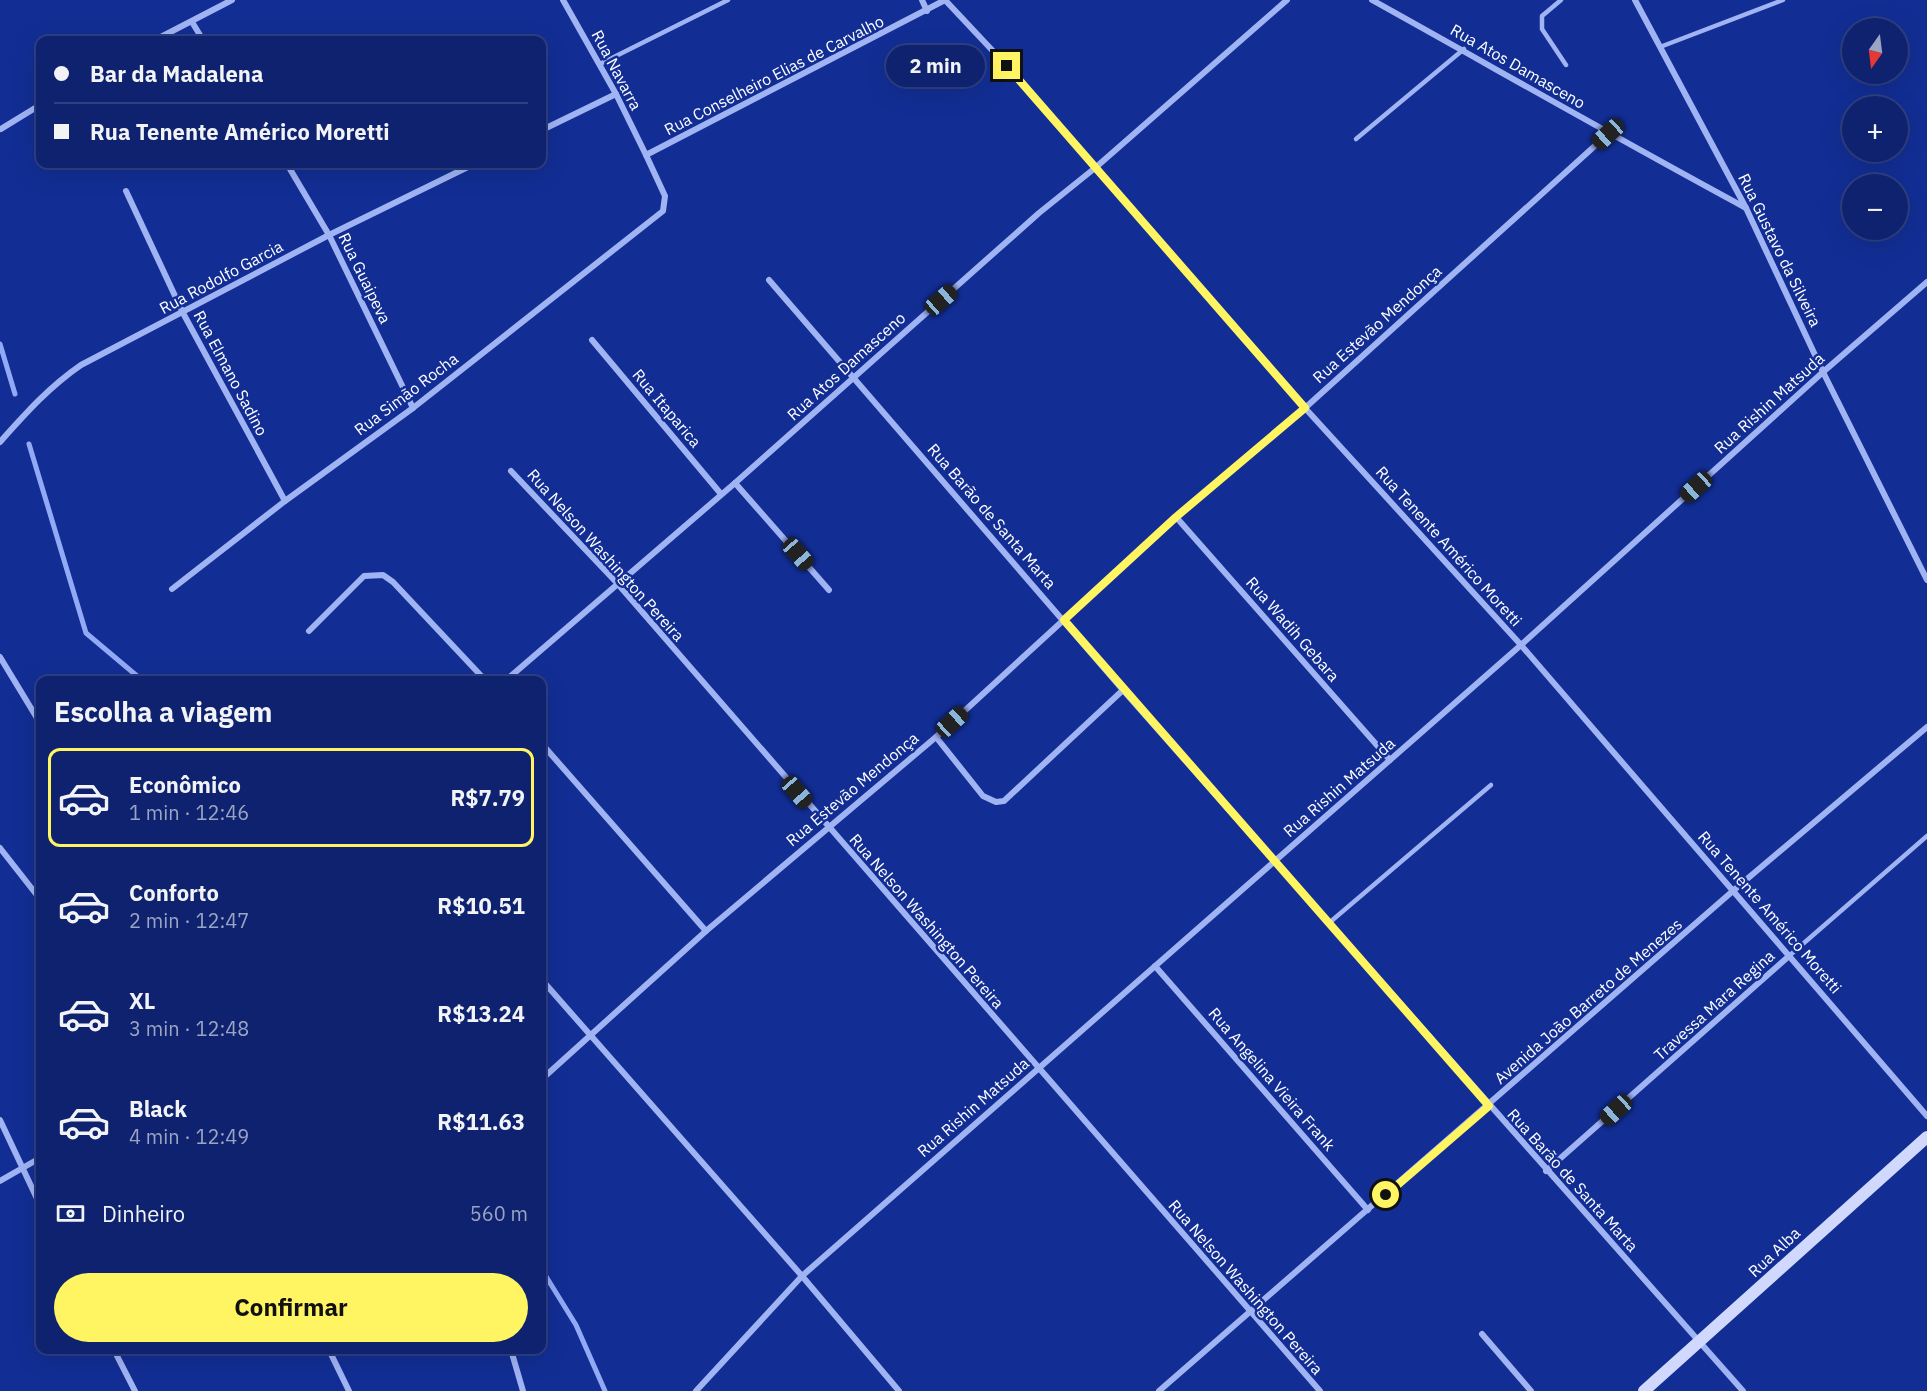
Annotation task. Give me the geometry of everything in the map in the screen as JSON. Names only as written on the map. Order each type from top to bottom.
[{"type":"street","points":[[163,36],[232,0]]},
{"type":"street","name":"Rua Navarra","points":[[563,0],[616,94],[665,196],[663,212],[655,219]]},
{"type":"street","points":[[922,0],[927,10]]},
{"type":"street","name":"Rua Conselheiro Elias de Carvalho","points":[[646,155],[945,0]]},
{"type":"street","name":"Rua Tenente Américo Moretti","points":[[945,0],[1007,66],[1305,408],[1521,645],[1927,1116]]},
{"type":"street","name":"Rua Atos Damasceno","points":[[511,676],[735,483],[1039,213],[1095,168],[1287,0]]},
{"type":"street","name":"Rua Atos Damasceno","points":[[1372,0],[1464,49],[1608,134],[1746,208]]},
{"type":"street","name":"Rua Gustavo da Silveira","points":[[1635,0],[1746,208],[1823,372],[1927,580]]},
{"type":"street","points":[[192,22],[200,36]]},
{"type":"street","points":[[546,128],[616,94]]},
{"type":"street","points":[[1,129],[36,107]]},
{"type":"street","name":"Rua Estevão Mendonça","points":[[546,1075],[706,931],[827,826],[936,737],[1176,517],[1305,408],[1608,134]]},
{"type":"street","name":"Rua Guaipeva","points":[[289,168],[329,235],[412,408]]},
{"type":"street","name":"Rua Rodolfo Garcia","points":[[0,442],[56,383],[81,365],[329,235],[466,168]]},
{"type":"street","name":"Rua Elmano Sadino","points":[[126,191],[183,313],[285,501]]},
{"type":"street","name":"Rua Simão Rocha","points":[[172,589],[285,501],[412,408],[655,219]]},
{"type":"street","name":"Rua Barão de Santa Marta","points":[[769,280],[1123,690],[1546,1171],[1743,1391]]},
{"type":"street","name":"Rua Rishin Matsuda","points":[[696,1391],[802,1276],[1521,645],[1823,372],[1927,282]]},
{"type":"street","name":"Rua Itaparica","points":[[592,340],[721,494]]},
{"type":"street","name":"Rua Nelson Washington Pereira","points":[[511,471],[617,583],[1036,1069],[1320,1391]]},
{"type":"street","points":[[735,483],[829,590]]},
{"type":"street","name":"Rua Wadih Gebara","points":[[1176,517],[1390,760]]},
{"type":"street","points":[[309,631],[364,576],[383,575],[393,582],[481,676]]},
{"type":"street","points":[[0,657],[36,716]]},
{"type":"street","points":[[936,737],[983,796],[996,802],[1004,801],[1123,690]]},
{"type":"street","name":"Avenida João Barreto de Menezes","points":[[1159,1391],[1489,1106],[1734,890],[1927,727]]},
{"type":"street","points":[[546,749],[706,931]]},
{"type":"street","points":[[0,848],[36,894]]},
{"type":"street","name":"Travessa Mara Regina","points":[[1546,1171],[1789,956]]},
{"type":"street","name":"Rua Angelina Vieira Frank","points":[[1155,966],[1368,1210]]},
{"type":"street","points":[[546,985],[802,1276],[898,1391]]},
{"type":"street","points":[[0,1120],[36,1197]]},
{"type":"street","name":"Rua Alba","points":[[1644,1391],[1927,1137]]},
{"type":"street","points":[[0,1182],[36,1160]]},
{"type":"street","points":[[1482,1334],[1531,1391]]},
{"type":"street","points":[[116,1354],[135,1391]]},
{"type":"street","points":[[331,1354],[349,1391]]},
{"type":"street","points":[[512,1354],[523,1391]]},
{"type":"lane","points":[[600,64],[728,0]]},
{"type":"lane","points":[[1561,0],[1542,16],[1542,29],[1566,65]]},
{"type":"lane","points":[[1660,47],[1783,0]]},
{"type":"lane","points":[[1356,140],[1464,49]]},
{"type":"lane","points":[[1329,923],[1491,784]]},
{"type":"lane","name":"Travessa Mara Regina","points":[[1789,956],[1927,836]]},
{"type":"waterway","points":[[0,344],[15,394]]},
{"type":"waterway","points":[[29,444],[86,633],[137,676]]},
{"type":"waterway","points":[[546,1276],[576,1325],[605,1391]]},
{"type":"route","points":[[1007,66],[1305,408],[1176,517],[1064,620],[1489,1106],[1386,1195]]}]
